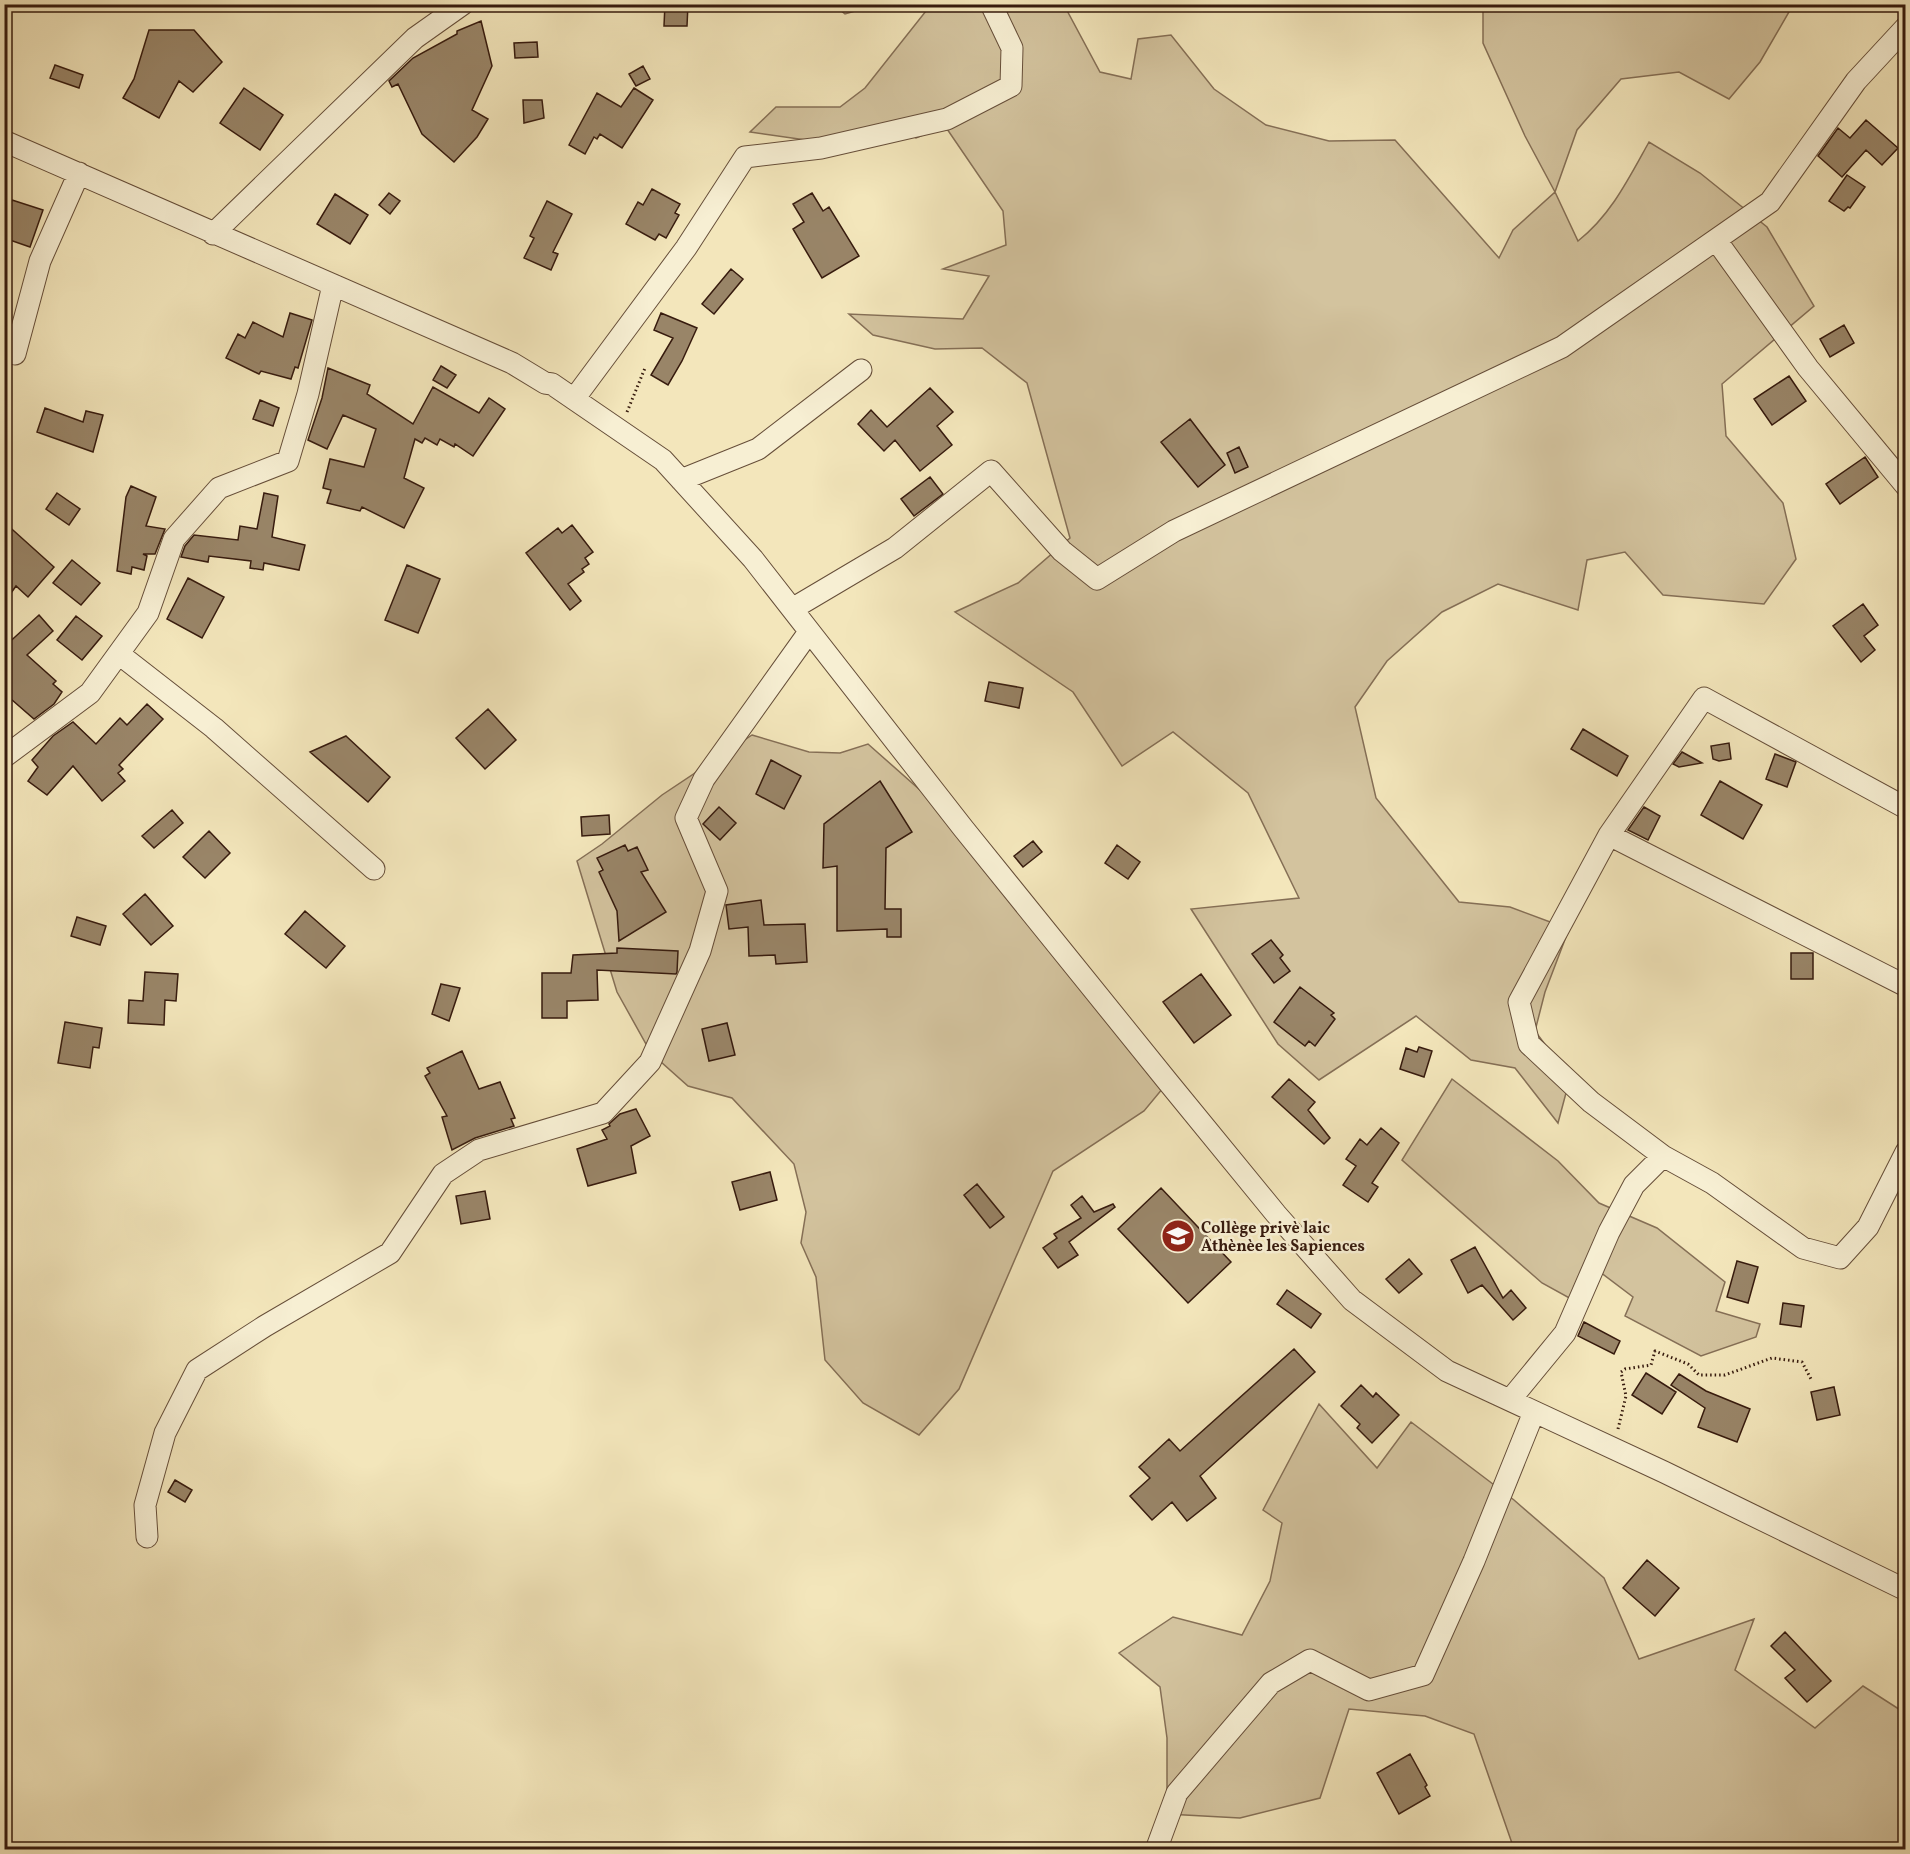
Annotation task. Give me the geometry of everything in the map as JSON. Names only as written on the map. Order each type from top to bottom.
[{"type":"street","points":[[213,234],[415,38],[435,14],[463,4]]},
{"type":"street","points":[[574,399],[686,248],[745,157],[821,148],[947,119],[1011,86],[1012,48],[991,4]]},
{"type":"street","points":[[792,609],[895,548],[991,471],[1062,551],[1097,579],[1174,531],[1562,347],[1770,202],[1856,81],[1905,27]]},
{"type":"street","points":[[4,141],[512,363],[544,383],[552,384],[663,460],[753,560],[963,828],[1194,1114],[1276,1214],[1352,1300],[1447,1371],[1613,1448],[1905,1590]]},
{"type":"street","points":[[15,354],[40,261],[79,173]]},
{"type":"street","points":[[1716,240],[1808,368],[1905,486]]},
{"type":"street","points":[[4,757],[90,693],[148,613],[174,539],[219,488],[288,461],[308,394],[333,285]]},
{"type":"street","points":[[681,480],[758,449],[861,370]]},
{"type":"street","points":[[147,1537],[145,1505],[165,1433],[197,1370],[390,1253],[443,1174],[479,1150],[603,1113],[650,1062],[700,951],[717,891],[686,818],[704,779],[809,632]]},
{"type":"street","points":[[119,654],[214,728],[374,869]]},
{"type":"street","points":[[1904,1160],[1868,1227],[1840,1257],[1803,1248],[1712,1183],[1663,1156],[1591,1102],[1529,1044],[1519,1002],[1609,835],[1704,698],[1905,808]]},
{"type":"street","points":[[1609,835],[1905,986]]},
{"type":"street","points":[[1510,1400],[1566,1334],[1609,1232],[1634,1185],[1663,1156]]},
{"type":"street","points":[[1156,1850],[1177,1793],[1271,1683],[1310,1660],[1369,1690],[1423,1675],[1474,1561],[1534,1412]]},
{"type":"path","points":[[619,430],[645,368]]},
{"type":"path","points":[[1613,1448],[1626,1396],[1621,1372],[1625,1369],[1651,1365],[1655,1351],[1688,1364],[1699,1375],[1725,1375],[1772,1358],[1802,1362],[1811,1379]]},
{"type":"shaded area","points":[[834,5],[876,5],[845,14]]},
{"type":"shaded area","points":[[926,5],[1064,5],[1100,72],[1131,79],[1138,39],[1171,35],[1214,89],[1266,125],[1329,141],[1395,140],[1499,258],[1513,230],[1555,192],[1578,241],[1610,208],[1649,142],[1700,173],[1767,227],[1814,306],[1722,384],[1726,436],[1783,503],[1796,559],[1764,604],[1663,595],[1625,552],[1587,560],[1578,610],[1498,584],[1442,612],[1387,661],[1355,707],[1376,798],[1459,902],[1510,907],[1569,929],[1545,992],[1535,1031],[1570,1078],[1558,1123],[1515,1068],[1471,1060],[1416,1016],[1319,1080],[1278,1044],[1191,909],[1299,898],[1248,793],[1173,732],[1122,766],[1073,692],[955,612],[1018,583],[1070,538],[1027,383],[982,348],[935,349],[873,335],[849,314],[963,319],[989,276],[943,269],[1006,245],[1003,211],[945,126],[916,138],[887,124],[813,141],[750,132],[776,107],[840,107],[865,88],[926,11]]},
{"type":"shaded area","points":[[1487,5],[1793,5],[1760,62],[1729,99],[1679,72],[1621,79],[1577,130],[1555,192],[1525,136],[1483,43],[1483,12]]},
{"type":"shaded area","points":[[752,735],[809,752],[840,753],[868,744],[963,828],[1168,1082],[1144,1111],[1053,1171],[959,1389],[919,1435],[863,1403],[825,1360],[816,1277],[801,1243],[806,1212],[794,1164],[732,1098],[688,1086],[651,1053],[617,992],[577,861],[602,844],[662,795]]},
{"type":"shaded area","points":[[1452,1079],[1558,1161],[1599,1203],[1657,1228],[1725,1282],[1716,1311],[1760,1324],[1756,1337],[1701,1356],[1625,1316],[1633,1297],[1596,1269],[1573,1300],[1542,1283],[1402,1160]]},
{"type":"shaded area","points":[[1319,1404],[1377,1468],[1411,1422],[1514,1500],[1604,1578],[1639,1659],[1754,1619],[1735,1670],[1815,1728],[1863,1686],[1905,1713],[1905,1849],[1514,1849],[1474,1734],[1425,1716],[1349,1709],[1320,1798],[1240,1818],[1167,1814],[1167,1738],[1160,1687],[1119,1653],[1173,1617],[1242,1635],[1270,1581],[1282,1523],[1263,1510]]},
{"type":"building","points":[[665,4],[688,4],[687,26],[664,26]]},
{"type":"building","points":[[481,21],[492,66],[472,110],[488,119],[477,137],[454,162],[422,134],[398,84],[392,87],[389,81],[413,58],[457,34],[457,31]]},
{"type":"building","points":[[149,30],[194,30],[222,62],[193,92],[179,81],[159,118],[123,98],[134,79]]},
{"type":"building","points":[[537,42],[538,57],[515,58],[514,43]]},
{"type":"building","points":[[55,65],[83,75],[79,88],[50,78]]},
{"type":"building","points":[[643,66],[650,79],[636,86],[629,74]]},
{"type":"building","points":[[244,88],[283,115],[260,150],[220,123]]},
{"type":"building","points":[[634,88],[653,100],[622,148],[600,134],[597,139],[594,137],[585,154],[569,145],[597,93],[621,107]]},
{"type":"building","points":[[523,100],[542,100],[544,118],[524,123]]},
{"type":"building","points":[[1866,120],[1898,148],[1882,165],[1866,150],[1842,177],[1818,156],[1838,128],[1850,138]]},
{"type":"building","points":[[1847,175],[1865,187],[1850,208],[1844,211],[1829,201]]},
{"type":"building","points":[[652,189],[680,204],[675,213],[679,215],[666,238],[659,234],[655,240],[626,224],[638,202],[643,205]]},
{"type":"building","points":[[389,193],[400,201],[390,214],[379,205]]},
{"type":"building","points":[[812,193],[823,211],[829,207],[859,256],[822,278],[793,229],[804,222],[793,204]]},
{"type":"building","points":[[335,194],[368,215],[350,244],[317,224]]},
{"type":"building","points":[[12,200],[43,210],[30,247],[4,238],[4,223]]},
{"type":"building","points":[[547,201],[572,214],[553,252],[558,254],[551,270],[524,258],[534,238],[530,236]]},
{"type":"building","points":[[731,269],[743,279],[714,314],[702,304]]},
{"type":"building","points":[[290,313],[312,320],[298,368],[295,367],[291,379],[261,371],[259,374],[226,358],[238,334],[245,338],[253,322],[283,337]]},
{"type":"building","points":[[661,313],[697,328],[668,385],[651,375],[673,338],[654,330]]},
{"type":"building","points":[[1844,325],[1854,343],[1830,357],[1820,339]]},
{"type":"building","points":[[441,366],[456,375],[447,388],[433,380]]},
{"type":"building","points":[[328,368],[370,385],[367,394],[413,424],[433,387],[479,413],[489,398],[505,409],[473,456],[455,444],[454,447],[440,439],[437,445],[425,438],[422,443],[415,439],[404,478],[424,488],[404,528],[362,507],[360,511],[327,503],[331,490],[323,488],[330,459],[364,467],[376,429],[343,415],[327,449],[308,440],[322,398]]},
{"type":"building","points":[[1789,376],[1806,401],[1772,425],[1754,399]]},
{"type":"building","points":[[930,388],[953,412],[937,426],[952,445],[920,471],[895,440],[884,451],[858,424],[871,410],[887,427]]},
{"type":"building","points":[[260,400],[279,408],[273,426],[253,419]]},
{"type":"building","points":[[45,408],[83,422],[86,411],[103,415],[93,452],[37,432]]},
{"type":"building","points":[[1190,419],[1225,465],[1198,487],[1161,442]]},
{"type":"building","points":[[1239,447],[1248,467],[1235,473],[1227,453]]},
{"type":"building","points":[[1865,457],[1878,477],[1840,504],[1826,484]]},
{"type":"building","points":[[930,477],[943,494],[914,516],[901,499]]},
{"type":"building","points":[[131,486],[156,497],[146,526],[165,529],[155,554],[143,554],[147,556],[144,570],[132,567],[131,574],[117,571],[126,497]]},
{"type":"building","points":[[57,493],[80,509],[69,525],[46,509]]},
{"type":"building","points":[[264,493],[278,496],[272,537],[305,545],[299,570],[264,563],[263,570],[250,568],[251,561],[209,556],[208,562],[181,557],[185,546],[194,535],[238,540],[240,526],[257,529]]},
{"type":"building","points":[[4,522],[54,567],[28,597],[16,586],[4,603]]},
{"type":"building","points":[[572,525],[593,552],[585,558],[589,564],[582,569],[584,572],[568,584],[581,601],[570,610],[526,553],[558,528],[562,533]]},
{"type":"building","points":[[72,560],[100,583],[81,605],[53,583]]},
{"type":"building","points":[[407,565],[440,579],[418,633],[385,620]]},
{"type":"building","points":[[188,578],[224,597],[202,638],[167,619]]},
{"type":"building","points":[[1863,604],[1878,625],[1864,636],[1875,650],[1861,662],[1833,626]]},
{"type":"building","points":[[39,615],[53,631],[27,655],[56,681],[53,684],[62,692],[54,704],[34,719],[4,693],[4,647]]},
{"type":"building","points":[[76,616],[102,636],[82,660],[57,640]]},
{"type":"building","points":[[989,682],[1023,688],[1019,708],[985,701]]},
{"type":"building","points":[[147,704],[163,719],[119,765],[123,769],[118,773],[125,781],[102,801],[73,766],[47,795],[28,781],[38,767],[32,760],[53,736],[73,722],[96,744],[120,718],[127,725]]},
{"type":"building","points":[[488,709],[516,740],[485,769],[456,738]]},
{"type":"building","points":[[1583,729],[1628,756],[1617,776],[1571,749]]},
{"type":"building","points":[[346,736],[390,777],[368,802],[310,752]]},
{"type":"building","points":[[1729,743],[1731,759],[1719,761],[1713,759],[1711,746]]},
{"type":"building","points":[[1682,752],[1702,763],[1679,767],[1673,764]]},
{"type":"building","points":[[1775,754],[1796,762],[1787,787],[1766,779]]},
{"type":"building","points":[[771,760],[801,776],[784,809],[756,794]]},
{"type":"building","points":[[880,781],[912,832],[886,848],[885,909],[901,909],[901,937],[887,937],[887,929],[837,931],[837,866],[823,868],[824,824]]},
{"type":"building","points":[[1720,781],[1762,805],[1743,839],[1701,815]]},
{"type":"building","points":[[719,807],[736,823],[720,840],[703,824]]},
{"type":"building","points":[[1644,807],[1660,816],[1648,840],[1628,830]]},
{"type":"building","points":[[172,810],[183,823],[154,848],[142,836]]},
{"type":"building","points":[[609,815],[610,834],[582,836],[581,817]]},
{"type":"building","points":[[209,831],[230,853],[205,878],[183,857]]},
{"type":"building","points":[[1033,841],[1042,852],[1023,867],[1014,856]]},
{"type":"building","points":[[625,845],[628,851],[637,847],[648,870],[641,872],[666,912],[619,941],[617,911],[599,872],[603,870],[597,858]]},
{"type":"building","points":[[1117,845],[1140,862],[1128,879],[1105,863]]},
{"type":"building","points":[[145,894],[173,926],[151,945],[123,914]]},
{"type":"building","points":[[761,900],[764,925],[805,924],[807,962],[776,964],[775,955],[749,956],[748,927],[729,929],[726,905]]},
{"type":"building","points":[[305,911],[345,946],[326,968],[285,934]]},
{"type":"building","points":[[77,917],[106,926],[100,945],[71,936]]},
{"type":"building","points":[[1271,940],[1283,955],[1280,958],[1290,971],[1274,983],[1252,954]]},
{"type":"building","points":[[617,948],[678,951],[677,972],[676,974],[597,970],[598,1000],[567,1001],[567,1018],[542,1018],[542,973],[571,973],[573,955],[617,953]]},
{"type":"building","points":[[1791,953],[1813,953],[1813,979],[1791,979]]},
{"type":"building","points":[[145,972],[178,974],[176,1001],[165,1000],[164,1025],[128,1023],[129,1000],[143,1001]]},
{"type":"building","points":[[1201,974],[1231,1015],[1194,1043],[1163,1002]]},
{"type":"building","points":[[441,984],[460,988],[449,1021],[432,1014]]},
{"type":"building","points":[[1300,987],[1334,1013],[1331,1015],[1335,1019],[1315,1046],[1309,1041],[1305,1046],[1274,1022]]},
{"type":"building","points":[[65,1022],[102,1028],[99,1048],[93,1047],[90,1068],[58,1063]]},
{"type":"building","points":[[727,1023],[735,1055],[709,1061],[702,1029]]},
{"type":"building","points":[[1419,1047],[1432,1051],[1424,1077],[1400,1069],[1406,1048],[1417,1052]]},
{"type":"building","points":[[462,1051],[479,1089],[500,1082],[515,1118],[511,1119],[514,1126],[475,1138],[452,1150],[442,1117],[447,1116],[425,1076],[430,1073],[427,1068]]},
{"type":"building","points":[[1289,1079],[1315,1102],[1308,1110],[1330,1138],[1324,1144],[1272,1097]]},
{"type":"building","points":[[636,1109],[650,1136],[631,1146],[636,1173],[588,1186],[577,1149],[607,1139],[602,1130],[610,1126],[609,1124],[620,1114]]},
{"type":"building","points":[[1381,1128],[1399,1143],[1372,1183],[1378,1187],[1368,1202],[1343,1185],[1356,1166],[1346,1159],[1360,1139],[1367,1145]]},
{"type":"building","points":[[770,1172],[777,1200],[740,1210],[732,1182]]},
{"type":"building","points":[[977,1184],[1004,1217],[990,1228],[964,1195]]},
{"type":"building","points":[[1161,1188],[1231,1262],[1188,1303],[1118,1229]]},
{"type":"building","points":[[485,1191],[490,1219],[461,1224],[456,1196]]},
{"type":"building","points":[[1082,1196],[1094,1212],[1113,1204],[1115,1207],[1069,1242],[1078,1255],[1058,1268],[1043,1248],[1057,1238],[1054,1234],[1081,1218],[1071,1205]]},
{"type":"building","points":[[1475,1247],[1503,1298],[1511,1290],[1526,1308],[1513,1320],[1482,1285],[1468,1293],[1451,1260]]},
{"type":"building","points":[[1409,1259],[1422,1274],[1399,1293],[1386,1279]]},
{"type":"building","points":[[1737,1261],[1758,1267],[1748,1303],[1727,1297]]},
{"type":"building","points":[[1287,1290],[1321,1314],[1311,1328],[1277,1304]]},
{"type":"building","points":[[1783,1303],[1804,1306],[1801,1327],[1780,1324]]},
{"type":"building","points":[[1584,1322],[1620,1341],[1614,1354],[1578,1336]]},
{"type":"building","points":[[1294,1349],[1315,1372],[1200,1476],[1216,1498],[1187,1521],[1172,1502],[1152,1520],[1130,1496],[1150,1478],[1139,1467],[1169,1439],[1180,1451]]},
{"type":"building","points":[[1646,1373],[1676,1392],[1662,1414],[1632,1395]]},
{"type":"building","points":[[1679,1374],[1706,1391],[1750,1409],[1737,1442],[1698,1427],[1705,1408],[1671,1385]]},
{"type":"building","points":[[1361,1385],[1373,1397],[1376,1393],[1399,1415],[1372,1443],[1357,1428],[1360,1424],[1341,1406]]},
{"type":"building","points":[[1834,1387],[1840,1415],[1817,1420],[1811,1392]]},
{"type":"building","points":[[175,1480],[192,1490],[185,1502],[168,1492]]},
{"type":"building","points":[[1647,1560],[1679,1588],[1655,1616],[1623,1588]]},
{"type":"building","points":[[1785,1632],[1831,1681],[1807,1702],[1785,1678],[1795,1670],[1771,1646]]},
{"type":"building","points":[[1410,1754],[1427,1785],[1425,1787],[1430,1796],[1399,1814],[1377,1773]]},
{"type":"place","name":"Collège privè laic Athènèe les Sapiences","points":[[1178,1236]]}]
